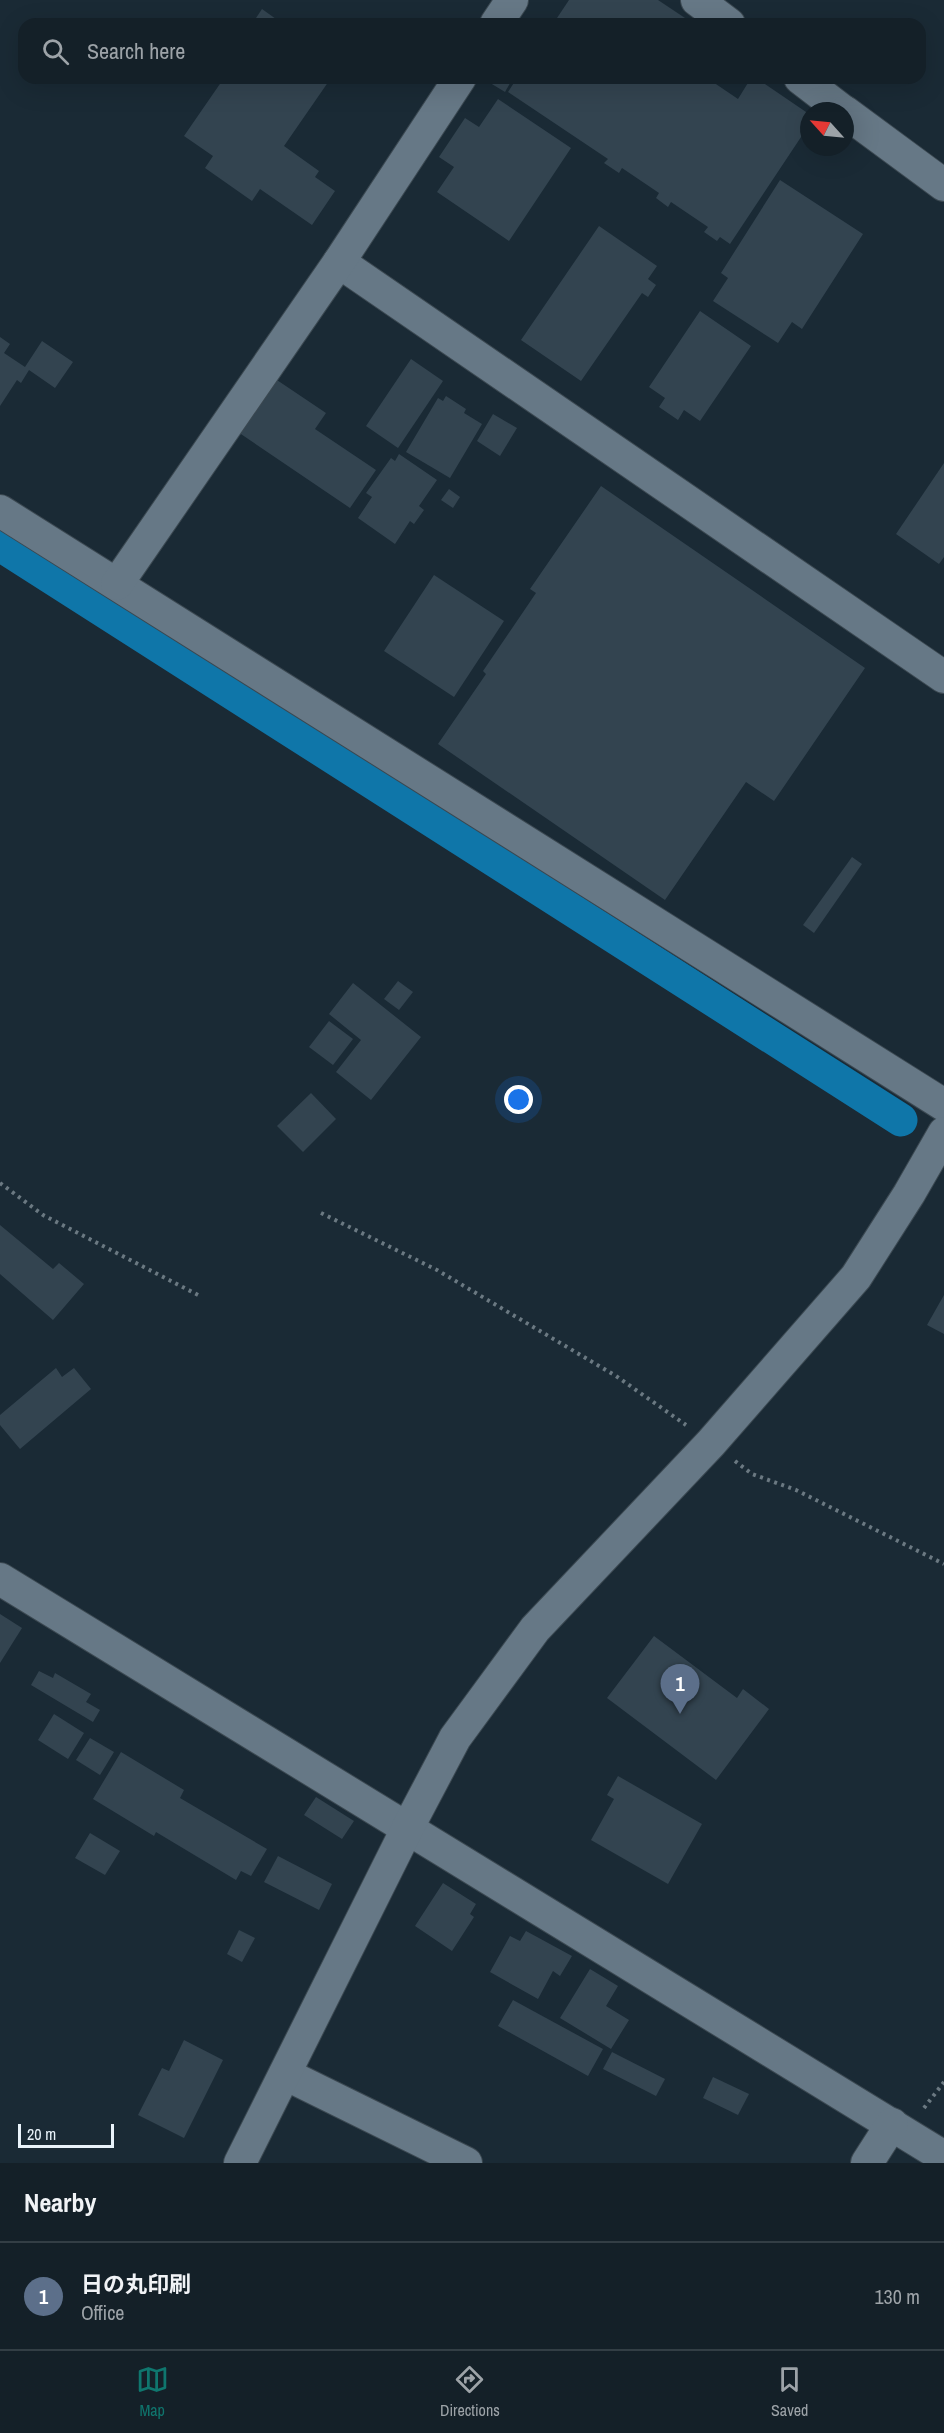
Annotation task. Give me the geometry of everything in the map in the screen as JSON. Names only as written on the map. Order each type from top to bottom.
[{"type":"street","points":[[500,18],[512,0]]},
{"type":"street","points":[[697,0],[721,18]]},
{"type":"street","points":[[117,584],[339,262],[456,84]]},
{"type":"street","points":[[808,84],[831,102]]},
{"type":"street","points":[[854,119],[944,185]]},
{"type":"street","points":[[339,262],[944,677]]},
{"type":"street","points":[[0,511],[944,1105]]},
{"type":"street","points":[[240,2163],[455,1738],[535,1629],[711,1443],[856,1277],[909,1194],[944,1133]]},
{"type":"street","points":[[0,1579],[944,2157]]},
{"type":"street","points":[[285,2074],[466,2163]]},
{"type":"street","points":[[867,2163],[892,2124]]},
{"type":"path","points":[[0,1183],[43,1215],[202,1297]]},
{"type":"path","points":[[321,1213],[437,1270],[616,1376],[753,1474],[796,1490],[944,1564]]},
{"type":"building","points":[[569,0],[658,0],[685,18],[557,18]]},
{"type":"building","points":[[262,9],[275,18],[256,18]]},
{"type":"building","points":[[220,84],[327,84],[284,146],[319,171],[315,177],[335,191],[312,225],[260,189],[252,201],[205,168],[213,156],[184,136]]},
{"type":"building","points":[[492,84],[510,84],[505,92]]},
{"type":"building","points":[[513,84],[716,84],[738,99],[747,84],[765,84],[800,108],[800,139],[730,244],[720,237],[717,241],[704,232],[708,227],[671,202],[668,207],[656,198],[659,193],[622,168],[619,173],[604,163],[608,159],[508,92]]},
{"type":"building","points":[[498,99],[571,148],[509,241],[437,192],[454,167],[439,157],[465,118],[479,127]]},
{"type":"building","points":[[780,180],[863,234],[802,329],[792,322],[778,343],[713,301],[728,278],[721,273]]},
{"type":"building","points":[[599,226],[657,266],[648,279],[656,285],[648,297],[642,293],[581,381],[521,340]]},
{"type":"building","points":[[700,311],[751,346],[700,421],[684,410],[678,420],[659,407],[665,398],[649,387]]},
{"type":"building","points":[[0,337],[10,344],[4,353],[25,367],[42,341],[73,362],[55,388],[29,370],[21,383],[17,380],[0,406]]},
{"type":"building","points":[[411,359],[443,381],[398,448],[366,426]]},
{"type":"building","points":[[268,374],[326,413],[315,429],[376,470],[350,508],[232,428]]},
{"type":"building","points":[[446,396],[466,409],[464,413],[482,424],[450,478],[406,452],[438,398],[443,401]]},
{"type":"building","points":[[493,414],[517,428],[500,456],[477,441]]},
{"type":"building","points":[[399,454],[437,480],[419,506],[424,510],[414,524],[410,521],[395,544],[358,518],[372,497],[366,493],[391,458],[395,461]]},
{"type":"building","points":[[944,463],[944,557],[939,564],[896,534]]},
{"type":"building","points":[[601,486],[865,668],[774,801],[746,782],[665,900],[438,744],[486,674],[483,671],[536,593],[530,589]]},
{"type":"building","points":[[449,489],[460,497],[453,508],[441,500]]},
{"type":"building","points":[[434,575],[504,621],[454,697],[384,651]]},
{"type":"building","points":[[852,857],[862,864],[814,933],[803,925]]},
{"type":"building","points":[[398,981],[413,992],[399,1010],[384,999]]},
{"type":"building","points":[[353,983],[421,1037],[371,1100],[336,1072],[361,1040],[329,1014]]},
{"type":"building","points":[[329,1021],[353,1039],[333,1065],[309,1047]]},
{"type":"building","points":[[311,1093],[336,1119],[303,1152],[277,1126]]},
{"type":"building","points":[[0,1225],[53,1269],[59,1263],[84,1284],[53,1320],[0,1274]]},
{"type":"building","points":[[944,1295],[944,1334],[927,1325]]},
{"type":"building","points":[[56,1368],[62,1377],[74,1368],[91,1389],[20,1449],[0,1425],[0,1415]]},
{"type":"building","points":[[0,1614],[22,1628],[0,1663]]},
{"type":"building","points":[[654,1636],[737,1698],[743,1689],[769,1709],[716,1780],[607,1698]]},
{"type":"building","points":[[39,1671],[53,1678],[55,1673],[91,1694],[86,1702],[100,1710],[93,1722],[31,1685]]},
{"type":"building","points":[[54,1714],[84,1733],[68,1759],[38,1740]]},
{"type":"building","points":[[90,1738],[114,1752],[100,1775],[76,1760]]},
{"type":"building","points":[[121,1752],[184,1790],[180,1798],[267,1849],[251,1876],[241,1871],[236,1880],[156,1832],[154,1836],[93,1799]]},
{"type":"building","points":[[618,1776],[702,1824],[668,1884],[591,1840],[614,1799],[607,1795]]},
{"type":"building","points":[[316,1797],[354,1821],[342,1839],[304,1815]]},
{"type":"building","points":[[90,1833],[120,1851],[105,1875],[75,1858]]},
{"type":"building","points":[[278,1856],[332,1884],[319,1910],[264,1882]]},
{"type":"building","points":[[443,1883],[476,1904],[470,1914],[474,1917],[452,1951],[415,1926]]},
{"type":"building","points":[[239,1930],[255,1938],[242,1962],[227,1954]]},
{"type":"building","points":[[526,1931],[572,1956],[560,1976],[553,1971],[538,1999],[490,1972],[510,1936],[520,1941]]},
{"type":"building","points":[[590,1969],[618,1986],[606,2006],[629,2020],[611,2049],[560,2018]]},
{"type":"building","points":[[513,2000],[603,2049],[588,2076],[498,2026]]},
{"type":"building","points":[[184,2040],[223,2060],[184,2138],[138,2115],[162,2068],[169,2071]]},
{"type":"building","points":[[612,2052],[665,2079],[656,2096],[603,2069]]},
{"type":"building","points":[[713,2077],[749,2094],[738,2115],[703,2098]]},
{"type":"waterway","points":[[0,545],[901,1120]]},
{"type":"place","name":"日の丸印刷","points":[[680,1714]]}]
